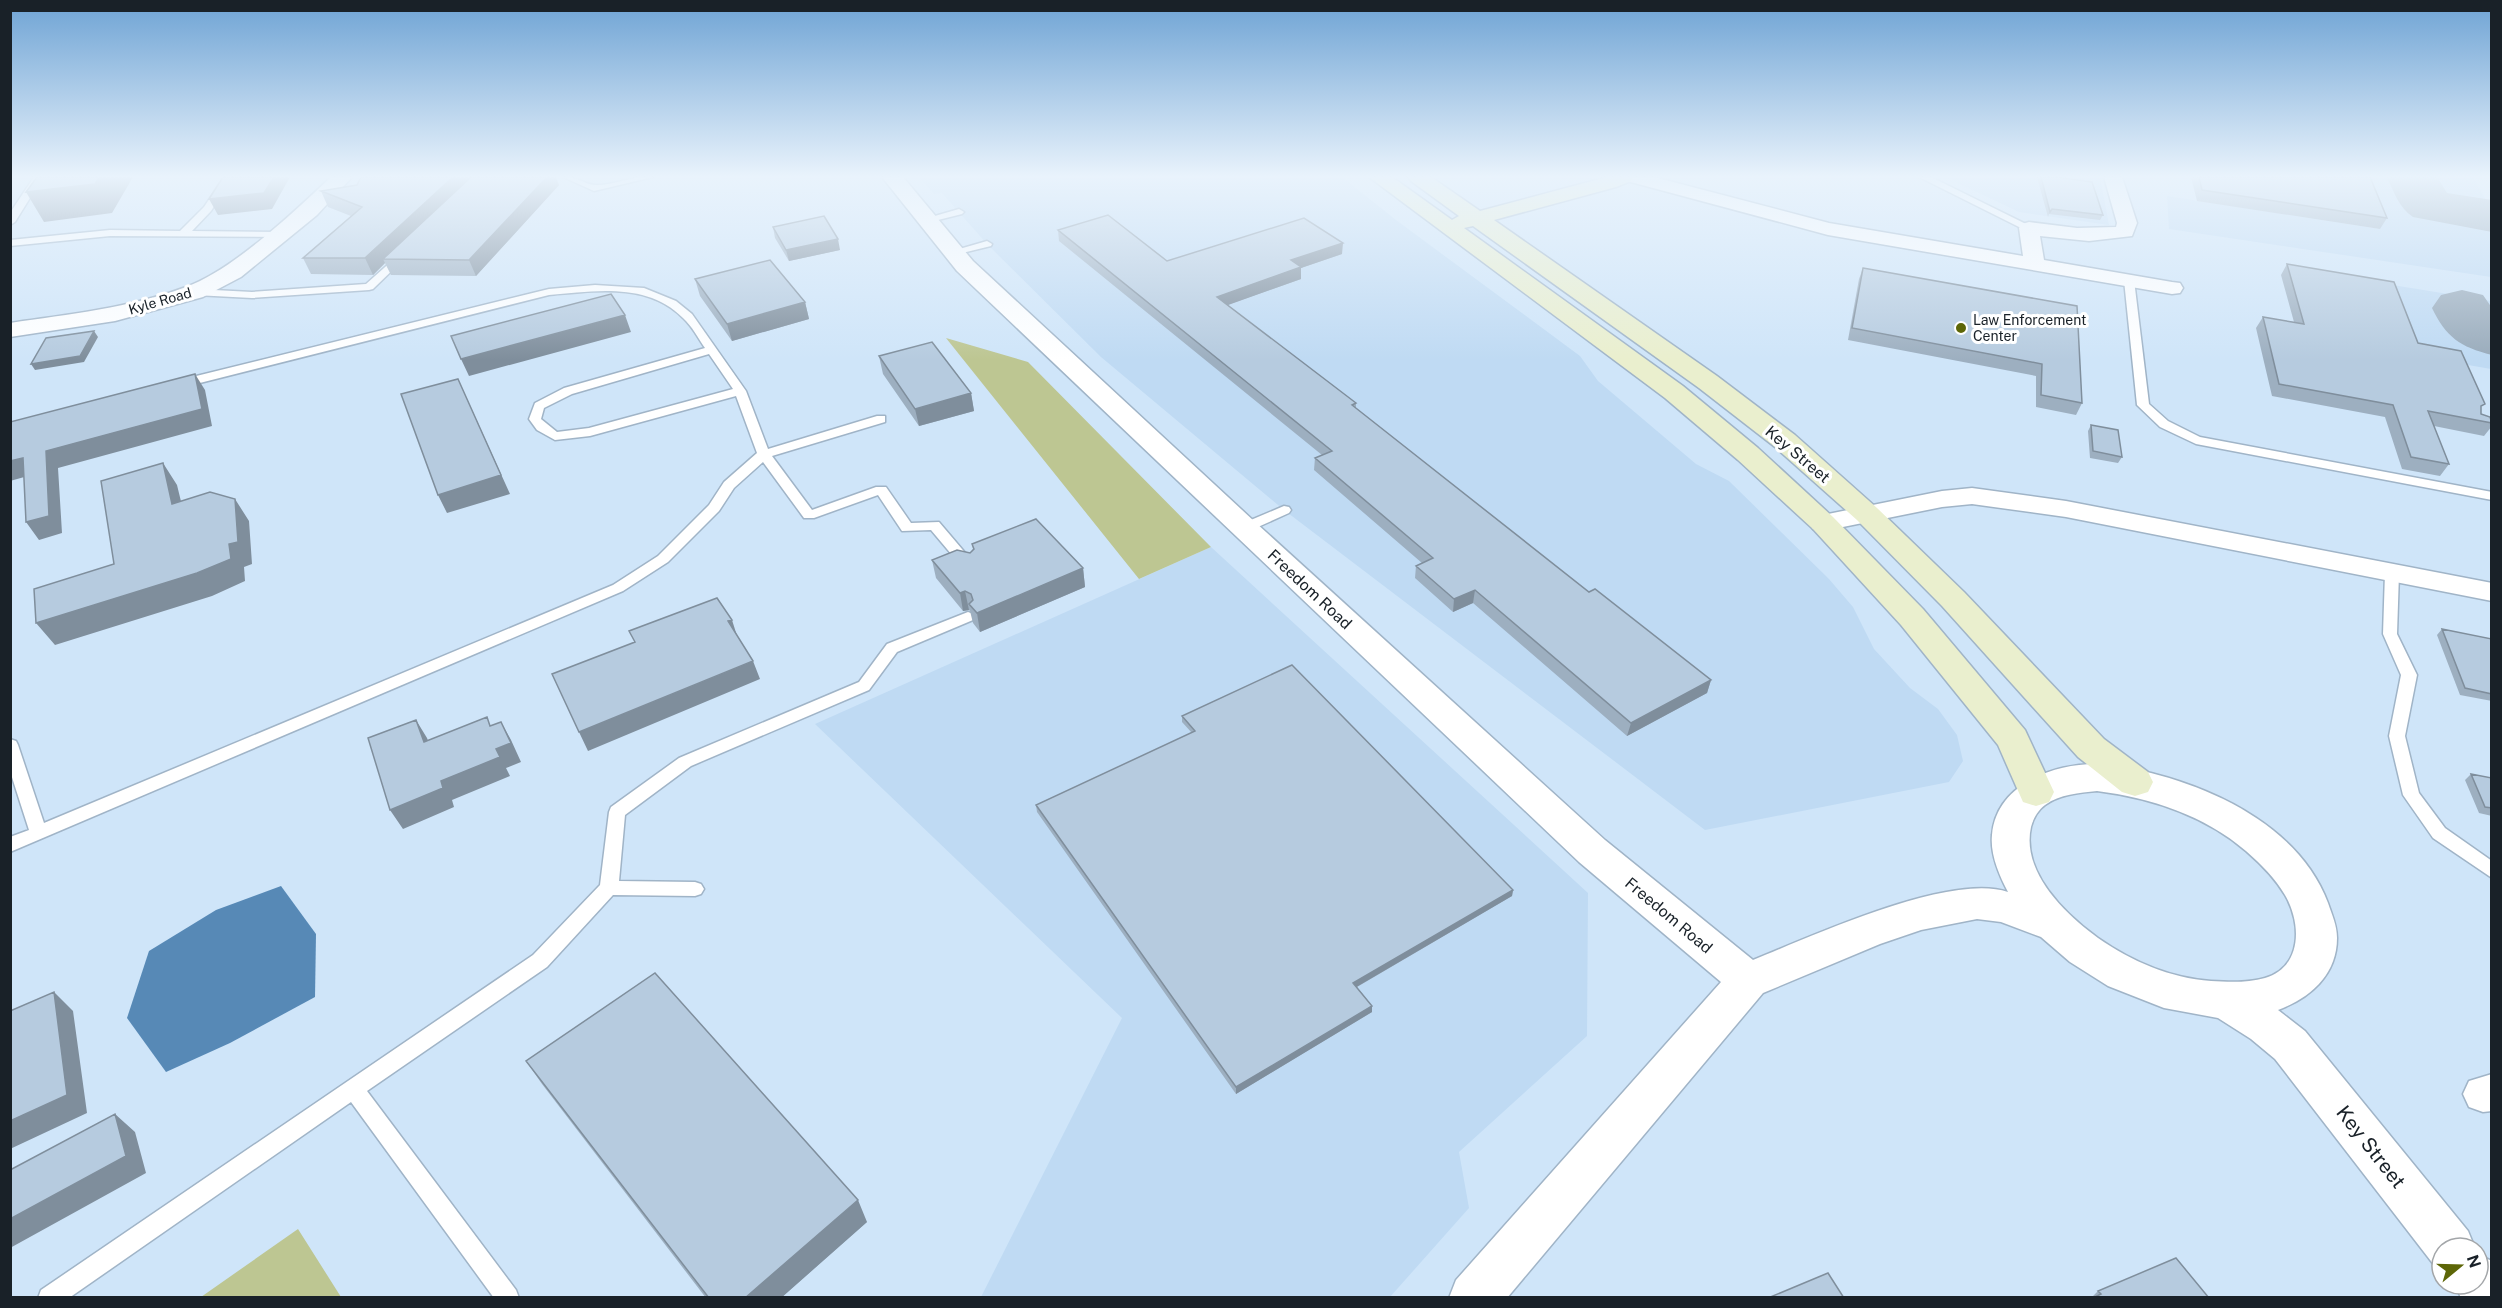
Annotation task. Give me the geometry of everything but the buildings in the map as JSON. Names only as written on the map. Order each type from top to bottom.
[{"type":"main road","name":"Key Street","points":[[1463,238],[1674,392],[1748,454],[1823,523],[1912,617],[2013,739],[2036,792]]},
{"type":"main road","name":"Key Street","points":[[1505,238],[1717,388],[1785,441],[1867,514],[1953,599],[2091,748],[2135,782]]},
{"type":"street","name":"Kyle Road","points":[[11,331],[115,314],[195,292],[233,272],[275,238]]},
{"type":"street","name":"Freedom Road","points":[[942,238],[1244,528],[1592,851],[1748,980]]},
{"type":"street","points":[[1881,238],[2172,288]]},
{"type":"street","points":[[2030,238],[2034,264]]},
{"type":"street","points":[[1823,523],[1942,499],[1972,496],[2066,509],[2492,592]]},
{"type":"street","points":[[2097,777],[2135,782],[2187,798],[2224,816],[2258,840],[2294,878],[2310,907],[2316,927],[2316,945],[2307,970],[2294,983],[2280,991],[2254,999],[2223,1000],[2177,993],[2131,977],[2089,953],[2057,927],[2032,899],[2013,862],[2010,836],[2013,822],[2024,802],[2036,792],[2056,783],[2079,778],[2097,777]]},
{"type":"street","points":[[1474,1298],[1748,980],[1868,931],[1922,914],[1977,903],[1996,893],[2006,880],[2013,862]]},
{"type":"street","points":[[1977,903],[2010,908],[2057,927]]},
{"type":"street","points":[[2280,991],[2277,1007],[2280,1025],[2290,1045]]},
{"type":"street","points":[[2223,1000],[2268,1024],[2290,1045]]},
{"type":"street","name":"Key Street","points":[[2290,1045],[2441,1236]]},
{"type":"lane","points":[[10,243],[60,238]]},
{"type":"lane","points":[[954,252],[987,244]]},
{"type":"lane","points":[[195,292],[252,295],[369,287],[410,248]]},
{"type":"lane","points":[[2128,280],[2143,405],[2164,424],[2196,440],[2492,496]]},
{"type":"lane","points":[[161,389],[549,292],[596,288],[640,290],[672,303],[688,316],[740,391],[765,454],[809,514],[881,490],[907,528],[934,525],[968,566]]},
{"type":"lane","points":[[711,350],[568,391],[539,406],[535,419],[540,427],[555,436],[590,432],[740,391]]},
{"type":"lane","points":[[10,845],[618,588],[663,559],[714,508],[729,484],[765,454],[881,418]]},
{"type":"lane","points":[[1244,528],[1284,510]]},
{"type":"lane","points":[[2392,573],[2390,634],[2409,675],[2397,736],[2411,795],[2439,833],[2492,872]]},
{"type":"lane","points":[[50,1298],[540,961],[609,888],[617,812],[685,762],[864,686],[892,648],[968,617]]},
{"type":"lane","points":[[10,745],[39,833]]},
{"type":"lane","points":[[609,888],[695,889]]},
{"type":"lane","points":[[353,1089],[508,1298]]},
{"type":"shaded area","points":[[982,238],[1420,238],[1580,356],[1598,381],[1696,464],[1729,481],[1829,579],[1853,607],[1874,649],[1910,688],[1938,709],[1957,735],[1963,761],[1949,782],[1705,830],[1284,510],[1101,357]]},
{"type":"shaded area","points":[[2230,238],[2491,238],[2491,277]]},
{"type":"shaded area","points":[[2374,282],[2491,301],[2491,369],[2411,355]]},
{"type":"shaded area","points":[[1211,547],[1588,893],[1587,1036],[1459,1152],[1469,1208],[1390,1297],[981,1297],[1122,1018],[815,724]]},
{"type":"green space","points":[[946,338],[1028,362],[1211,547],[1139,579]]},
{"type":"green space","points":[[298,1229],[341,1297],[201,1297]]},
{"type":"water","points":[[281,886],[316,934],[315,997],[230,1043],[166,1072],[127,1018],[149,951],[216,910]]},
{"type":"taxiway","points":[[2462,308],[2469,322],[2492,337]]},
{"type":"place","name":"Law Enforcement Center","points":[[1961,328]]}]
